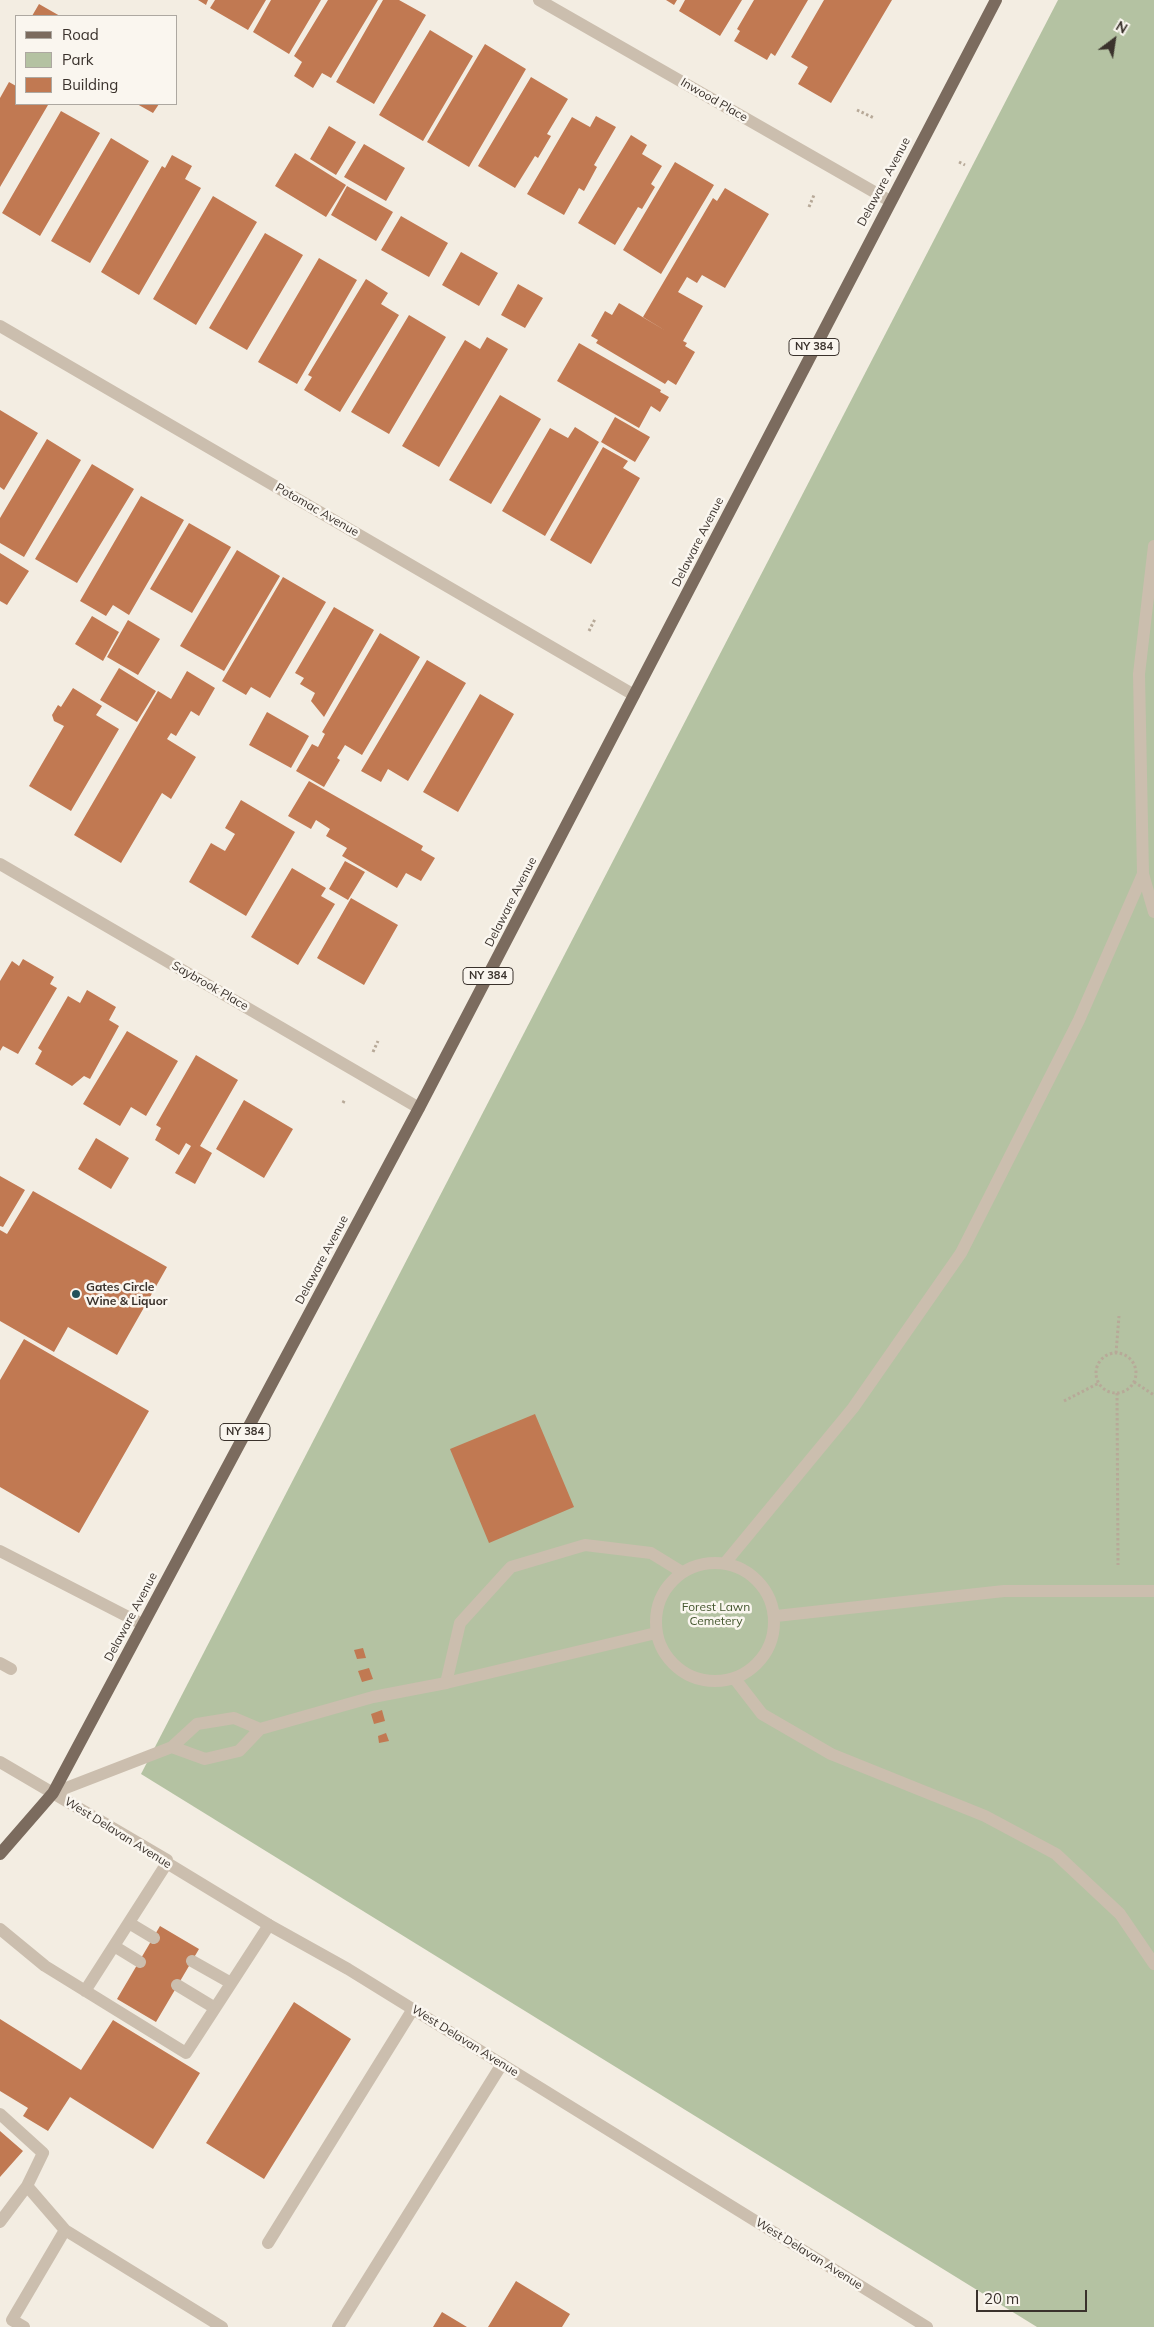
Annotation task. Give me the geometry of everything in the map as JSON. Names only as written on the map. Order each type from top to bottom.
[{"type":"main road","name":"Delaware Avenue","points":[[0,1854],[54,1793],[142,1624],[420,1108],[996,0]]},
{"type":"street","name":"Inwood Place","points":[[539,0],[890,201]]},
{"type":"street","name":"Potomac Avenue","points":[[0,326],[634,695]]},
{"type":"street","points":[[1154,546],[1139,674],[1142,874],[1154,912]]},
{"type":"street","name":"Saybrook Place","points":[[0,864],[420,1108]]},
{"type":"street","points":[[725,1562],[853,1408],[960,1253],[1079,1020],[1142,874]]},
{"type":"street","points":[[446,1684],[460,1623],[511,1567],[585,1545],[651,1553],[682,1572]]},
{"type":"street","points":[[0,1550],[142,1624]]},
{"type":"street","points":[[725,1562],[735,1565],[754,1576],[767,1592],[776,1616],[772,1643],[767,1653],[753,1668],[735,1679],[714,1682],[694,1678],[677,1668],[663,1652],[656,1633],[658,1604],[667,1586],[682,1572],[704,1563],[725,1562]]},
{"type":"street","points":[[776,1616],[1004,1591],[1154,1592]]},
{"type":"street","points":[[172,1747],[205,1759],[239,1751],[260,1729],[373,1697],[446,1684],[656,1633]]},
{"type":"street","points":[[735,1679],[762,1714],[831,1754],[985,1816],[1056,1854],[1120,1914],[1154,1964]]},
{"type":"street","points":[[54,1793],[172,1747],[197,1724],[234,1718],[260,1729]]},
{"type":"street","name":"West Delavan Avenue","points":[[0,1762],[167,1860],[167,1863],[269,1925],[413,2009],[927,2327]]},
{"type":"street","points":[[85,1991],[167,1863]]},
{"type":"street","points":[[129,1923],[154,1938]]},
{"type":"street","points":[[0,1929],[45,1966],[186,2053],[269,1925]]},
{"type":"street","points":[[114,1946],[140,1962]]},
{"type":"street","points":[[192,1961],[231,1984]]},
{"type":"street","points":[[177,1985],[215,2008]]},
{"type":"street","points":[[268,2243],[413,2009]]},
{"type":"street","points":[[338,2327],[502,2064]]},
{"type":"street","points":[[0,2114],[43,2154],[27,2186],[0,2222]]},
{"type":"street","points":[[27,2186],[65,2230],[222,2327]]},
{"type":"street","points":[[24,2327],[12,2320],[65,2230]]},
{"type":"path","points":[[857,110],[874,118]]},
{"type":"path","points":[[959,162],[965,165]]},
{"type":"path","points":[[809,207],[814,195]]},
{"type":"path","points":[[589,631],[595,619]]},
{"type":"path","points":[[372,1053],[378,1041]]},
{"type":"path","points":[[343,1103],[345,1099]]},
{"type":"path","points":[[1116,1353],[1119,1316]]},
{"type":"path","points":[[1116,1353],[1126,1355],[1131,1360],[1136,1372],[1134,1382],[1128,1389],[1117,1393],[1108,1391],[1099,1383],[1096,1370],[1098,1364],[1107,1355],[1116,1353]]},
{"type":"path","points":[[1134,1382],[1154,1395]]},
{"type":"path","points":[[1064,1401],[1099,1383]]},
{"type":"path","points":[[1117,1393],[1118,1591]]},
{"type":"green space","name":"Forest Lawn Cemetery","points":[[1058,0],[1154,0],[1154,2327],[1037,2327],[141,1774]]},
{"type":"building","points":[[198,0],[208,0],[206,5]]},
{"type":"building","points":[[215,0],[266,0],[248,30],[210,8]]},
{"type":"building","points":[[271,0],[321,0],[289,54],[253,32]]},
{"type":"building","points":[[328,0],[378,0],[331,78],[322,73],[313,88],[294,76],[302,62],[294,56]]},
{"type":"building","points":[[383,0],[399,0],[426,15],[374,104],[336,82]]},
{"type":"building","points":[[666,0],[677,0],[674,5]]},
{"type":"building","points":[[685,0],[742,0],[720,36],[679,11]]},
{"type":"building","points":[[754,0],[808,0],[775,56],[771,53],[767,60],[734,41],[740,31],[737,29]]},
{"type":"building","points":[[824,0],[892,0],[831,103],[798,84],[808,67],[791,57]]},
{"type":"building","points":[[39,4],[58,15],[33,15]]},
{"type":"building","points":[[430,30],[473,56],[423,141],[379,115]]},
{"type":"building","points":[[485,44],[526,69],[469,167],[427,142]]},
{"type":"building","points":[[531,77],[568,99],[547,134],[551,136],[538,158],[535,156],[515,188],[478,166]]},
{"type":"building","points":[[9,82],[15,85],[15,105],[48,105],[0,187],[0,98]]},
{"type":"building","points":[[139,105],[158,105],[153,113]]},
{"type":"building","points":[[61,111],[100,133],[40,236],[2,213]]},
{"type":"building","points":[[596,116],[616,127],[594,165],[597,167],[584,191],[579,188],[564,215],[527,194],[572,117],[590,127]]},
{"type":"building","points":[[329,126],[356,142],[336,175],[310,159]]},
{"type":"building","points":[[631,135],[647,145],[642,154],[662,166],[651,184],[655,187],[642,209],[638,207],[615,245],[578,223]]},
{"type":"building","points":[[111,138],[149,161],[90,263],[51,241]]},
{"type":"building","points":[[364,144],[405,168],[386,201],[344,177]]},
{"type":"building","points":[[295,153],[346,185],[326,217],[275,186]]},
{"type":"building","points":[[172,155],[192,166],[185,179],[201,188],[139,295],[101,272],[162,166],[165,168]]},
{"type":"building","points":[[675,162],[714,185],[661,274],[623,250]]},
{"type":"building","points":[[347,186],[393,212],[376,241],[331,215]]},
{"type":"building","points":[[725,188],[769,214],[725,288],[702,275],[697,283],[687,277],[678,292],[703,306],[683,341],[687,343],[685,346],[695,352],[676,385],[668,380],[665,384],[596,343],[598,340],[591,336],[605,311],[612,315],[619,303],[666,331],[643,317],[713,198],[717,201]]},
{"type":"building","points":[[213,196],[257,222],[196,325],[153,299]]},
{"type":"building","points":[[401,216],[448,243],[429,277],[381,250]]},
{"type":"building","points":[[265,233],[303,255],[247,350],[209,328]]},
{"type":"building","points":[[461,252],[498,273],[479,306],[442,285]]},
{"type":"building","points":[[319,258],[357,280],[297,384],[258,362]]},
{"type":"building","points":[[366,279],[388,293],[381,304],[399,315],[340,412],[304,390],[312,377],[308,375]]},
{"type":"building","points":[[518,284],[543,298],[525,328],[501,315]]},
{"type":"building","points":[[409,315],[446,337],[389,434],[351,412]]},
{"type":"building","points":[[487,337],[508,349],[439,467],[402,446],[465,340],[480,349]]},
{"type":"building","points":[[579,343],[661,390],[660,392],[669,397],[660,412],[651,406],[639,428],[557,381]]},
{"type":"building","points":[[500,395],[541,419],[491,504],[449,480]]},
{"type":"building","points":[[0,410],[38,433],[4,490],[0,487]]},
{"type":"building","points":[[615,417],[650,437],[635,462],[601,442]]},
{"type":"building","points":[[575,427],[599,442],[545,536],[502,511],[550,428],[568,438]]},
{"type":"building","points":[[47,439],[81,460],[24,557],[0,543],[0,518]]},
{"type":"building","points":[[603,447],[628,461],[623,468],[640,478],[591,564],[550,540]]},
{"type":"building","points":[[92,464],[134,489],[77,583],[35,559]]},
{"type":"building","points":[[141,496],[184,520],[129,615],[113,605],[106,616],[80,601]]},
{"type":"building","points":[[189,523],[231,547],[192,613],[150,589]]},
{"type":"building","points":[[237,550],[280,576],[224,671],[180,646]]},
{"type":"building","points":[[0,553],[29,571],[7,605],[0,601]]},
{"type":"building","points":[[283,577],[326,602],[270,698],[251,687],[246,695],[222,681]]},
{"type":"building","points":[[334,607],[374,630],[324,717],[311,701],[315,693],[300,684],[304,678],[295,673]]},
{"type":"building","points":[[92,616],[119,632],[103,661],[75,644]]},
{"type":"building","points":[[128,620],[160,639],[138,675],[107,657]]},
{"type":"building","points":[[380,633],[420,657],[362,755],[345,745],[337,758],[340,760],[324,787],[296,771],[312,744],[318,747],[325,734],[322,732]]},
{"type":"building","points":[[427,660],[466,683],[408,781],[388,769],[381,782],[361,771]]},
{"type":"building","points":[[119,668],[156,691],[137,722],[100,700]]},
{"type":"building","points":[[187,671],[215,688],[199,716],[191,711],[176,736],[171,733],[167,739],[196,757],[171,799],[162,793],[121,863],[74,835],[158,691],[171,699]]},
{"type":"building","points":[[73,688],[102,706],[96,715],[119,729],[71,811],[29,786],[64,726],[54,721],[52,715],[58,705],[61,707]]},
{"type":"building","points":[[480,694],[514,714],[458,812],[423,792]]},
{"type":"building","points":[[267,712],[309,736],[291,768],[249,745]]},
{"type":"building","points":[[309,781],[423,846],[421,850],[435,858],[421,881],[406,873],[397,888],[342,856],[347,848],[326,836],[330,829],[316,820],[311,829],[288,816]]},
{"type":"building","points":[[241,800],[295,832],[246,916],[189,882],[211,843],[225,851],[235,834],[225,828]]},
{"type":"building","points":[[345,861],[365,872],[348,900],[329,889]]},
{"type":"building","points":[[292,868],[326,888],[321,896],[335,904],[298,965],[251,937]]},
{"type":"building","points":[[351,898],[398,925],[364,985],[317,958]]},
{"type":"building","points":[[23,959],[54,977],[50,984],[57,988],[18,1054],[3,1046],[0,1051],[0,981],[12,961],[19,966]]},
{"type":"building","points":[[87,990],[116,1007],[109,1020],[119,1026],[90,1079],[84,1076],[72,1086],[35,1064],[42,1051],[38,1048],[68,996],[80,1003]]},
{"type":"building","points":[[127,1031],[178,1061],[146,1116],[131,1107],[120,1126],[83,1104]]},
{"type":"building","points":[[196,1055],[238,1080],[200,1146],[212,1153],[195,1184],[175,1173],[191,1146],[186,1143],[179,1155],[155,1140],[161,1128],[156,1125]]},
{"type":"building","points":[[244,1100],[293,1129],[264,1178],[216,1149]]},
{"type":"building","points":[[96,1138],[129,1158],[111,1189],[78,1169]]},
{"type":"building","points":[[0,1176],[25,1190],[3,1227],[0,1226]]},
{"type":"building","name":"Gates Circle Wine & Liquor","points":[[33,1191],[167,1267],[117,1355],[68,1327],[54,1352],[0,1321],[0,1230],[7,1234]]},
{"type":"building","points":[[24,1339],[149,1411],[79,1533],[0,1487],[0,1380]]},
{"type":"building","points":[[535,1414],[574,1507],[489,1543],[450,1449]]},
{"type":"building","points":[[363,1648],[366,1658],[357,1659],[354,1650]]},
{"type":"building","points":[[369,1668],[373,1679],[362,1682],[358,1671]]},
{"type":"building","points":[[382,1710],[385,1721],[374,1724],[371,1714]]},
{"type":"building","points":[[386,1733],[389,1741],[379,1743],[378,1736]]},
{"type":"building","points":[[160,1926],[199,1949],[156,2022],[117,1999]]},
{"type":"building","points":[[294,2002],[351,2039],[264,2179],[206,2143]]},
{"type":"building","points":[[0,2019],[81,2070],[113,2020],[200,2073],[153,2149],[70,2097],[48,2131],[23,2116],[28,2108],[0,2091]]},
{"type":"building","points":[[0,2131],[23,2151],[0,2177]]},
{"type":"building","points":[[516,2281],[570,2314],[562,2327],[488,2327]]},
{"type":"building","points":[[442,2312],[467,2327],[433,2327]]},
{"type":"place","name":"Gates Circle Wine & Liquor","points":[[76,1294]]}]
